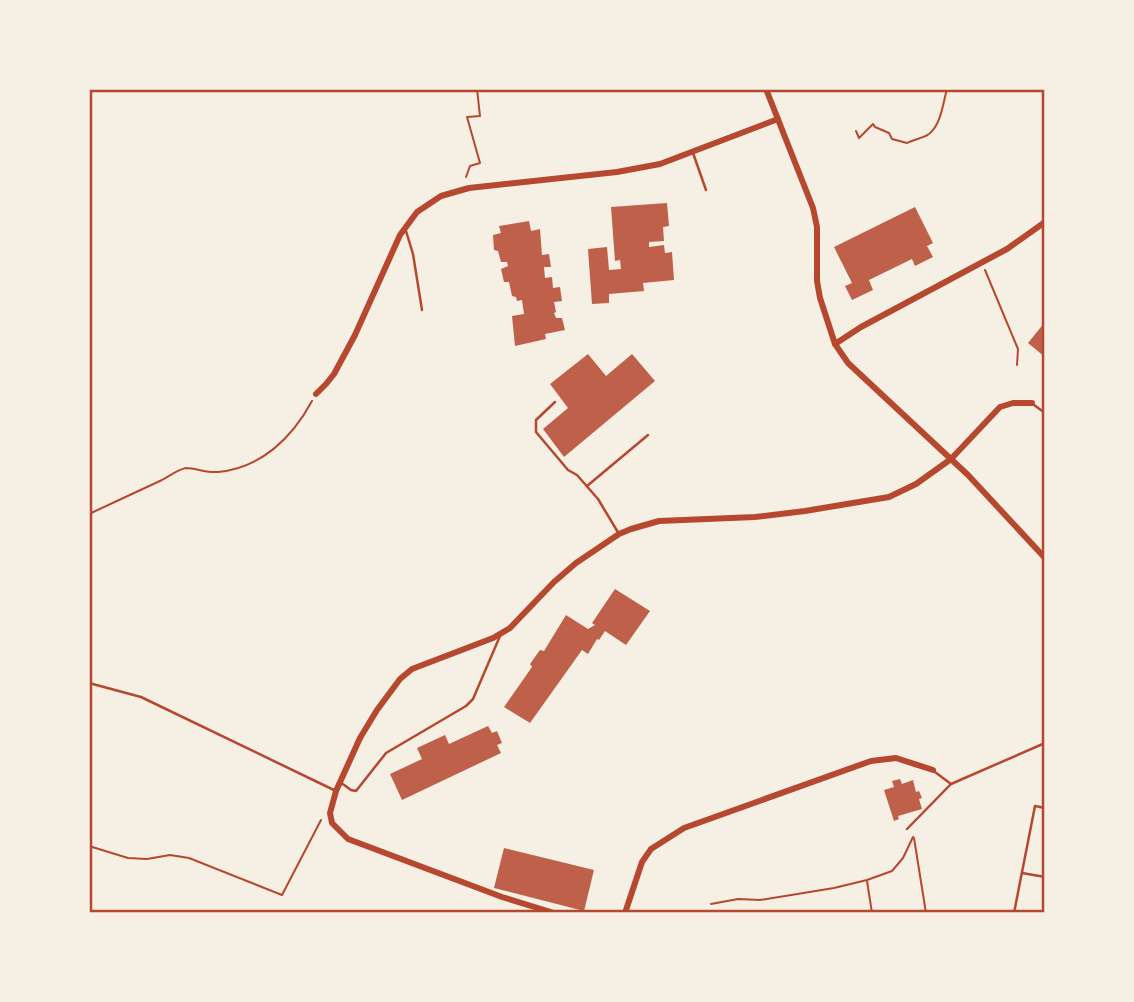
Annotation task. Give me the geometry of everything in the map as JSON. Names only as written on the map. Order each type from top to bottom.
[{"type":"street","points":[[766,89],[813,208],[817,227],[817,281],[835,344],[848,363],[951,459],[1045,558]]},
{"type":"street","points":[[316,394],[334,373],[355,335],[400,235],[417,212],[441,196],[469,188],[617,172],[660,164],[778,119]]},
{"type":"street","points":[[835,344],[861,327],[1007,249],[1045,222]]},
{"type":"street","points":[[554,913],[502,897],[348,839],[332,824],[330,813],[336,791],[360,738],[400,679],[412,669],[493,638],[510,628],[576,563],[631,528],[660,521],[805,512],[889,497],[916,484],[951,459],[1000,407],[1013,403],[1032,403]]},
{"type":"street","points":[[625,913],[642,862],[652,849],[684,828],[871,761],[896,758],[933,771]]},
{"type":"lane","points":[[692,151],[706,190]]},
{"type":"lane","points":[[405,228],[413,254],[422,310]]},
{"type":"lane","points":[[555,402],[536,420],[536,432],[568,470],[577,475],[598,499],[619,534]]},
{"type":"lane","points":[[1032,403],[1045,413]]},
{"type":"lane","points":[[587,486],[648,435]]},
{"type":"lane","points":[[340,782],[356,791],[386,753],[466,706],[473,699],[500,633]]},
{"type":"lane","points":[[89,683],[141,697],[336,791]]},
{"type":"lane","points":[[907,829],[951,784],[1045,743]]},
{"type":"lane","points":[[933,771],[951,784]]},
{"type":"lane","points":[[1014,913],[1035,806],[1045,808]]},
{"type":"lane","points":[[1022,873],[1045,877]]},
{"type":"path","points":[[469,188],[466,176],[470,166],[480,163],[467,117],[480,116],[477,89]]},
{"type":"path","points":[[856,131],[859,138],[873,124],[889,133],[892,139],[907,143],[927,135],[938,122],[947,89]]},
{"type":"path","points":[[982,262],[1018,349],[1017,365]]},
{"type":"path","points":[[89,514],[185,468],[215,472],[250,464],[281,443],[301,420],[316,394]]},
{"type":"path","points":[[89,846],[128,858],[147,859],[170,855],[189,858],[282,895],[320,821],[330,813]]},
{"type":"path","points":[[711,904],[738,899],[760,900],[867,880],[892,871],[914,837],[926,913]]},
{"type":"path","points":[[867,880],[872,913]]},
{"type":"path","points":[[934,913],[945,911]]},
{"type":"building","points":[[667,203],[669,226],[663,227],[664,241],[649,242],[649,247],[664,245],[665,253],[672,252],[674,280],[643,283],[644,291],[609,294],[609,303],[592,304],[588,249],[607,247],[609,270],[621,269],[620,260],[615,261],[611,207]]},
{"type":"building","points":[[915,207],[933,243],[927,246],[933,257],[915,266],[912,259],[869,280],[873,290],[852,300],[845,286],[852,283],[834,247]]},
{"type":"building","points":[[529,221],[531,231],[540,229],[542,255],[549,254],[551,267],[544,267],[545,278],[552,277],[553,288],[560,287],[562,301],[554,302],[554,313],[556,318],[562,318],[565,330],[545,334],[546,339],[515,346],[512,316],[524,314],[522,300],[517,301],[516,297],[512,296],[509,282],[504,282],[501,269],[508,266],[507,262],[501,262],[498,251],[494,250],[493,235],[501,233],[499,226]]},
{"type":"building","points":[[1045,322],[1045,357],[1028,343]]},
{"type":"building","points":[[588,354],[606,376],[632,354],[655,381],[564,457],[543,429],[568,408],[550,384]]},
{"type":"building","points":[[615,589],[650,611],[626,645],[605,631],[588,654],[582,650],[530,723],[504,707],[532,667],[530,664],[540,650],[544,651],[566,615],[588,629],[595,625],[592,623]]},
{"type":"building","points":[[488,726],[492,733],[497,731],[502,743],[497,745],[501,753],[402,800],[390,774],[422,759],[417,748],[445,735],[449,744]]},
{"type":"building","points":[[900,779],[902,784],[913,780],[916,792],[919,791],[922,798],[919,799],[922,809],[898,816],[899,819],[894,821],[884,790],[894,787],[892,781]]},
{"type":"building","points":[[504,848],[594,870],[584,911],[494,888]]}]
